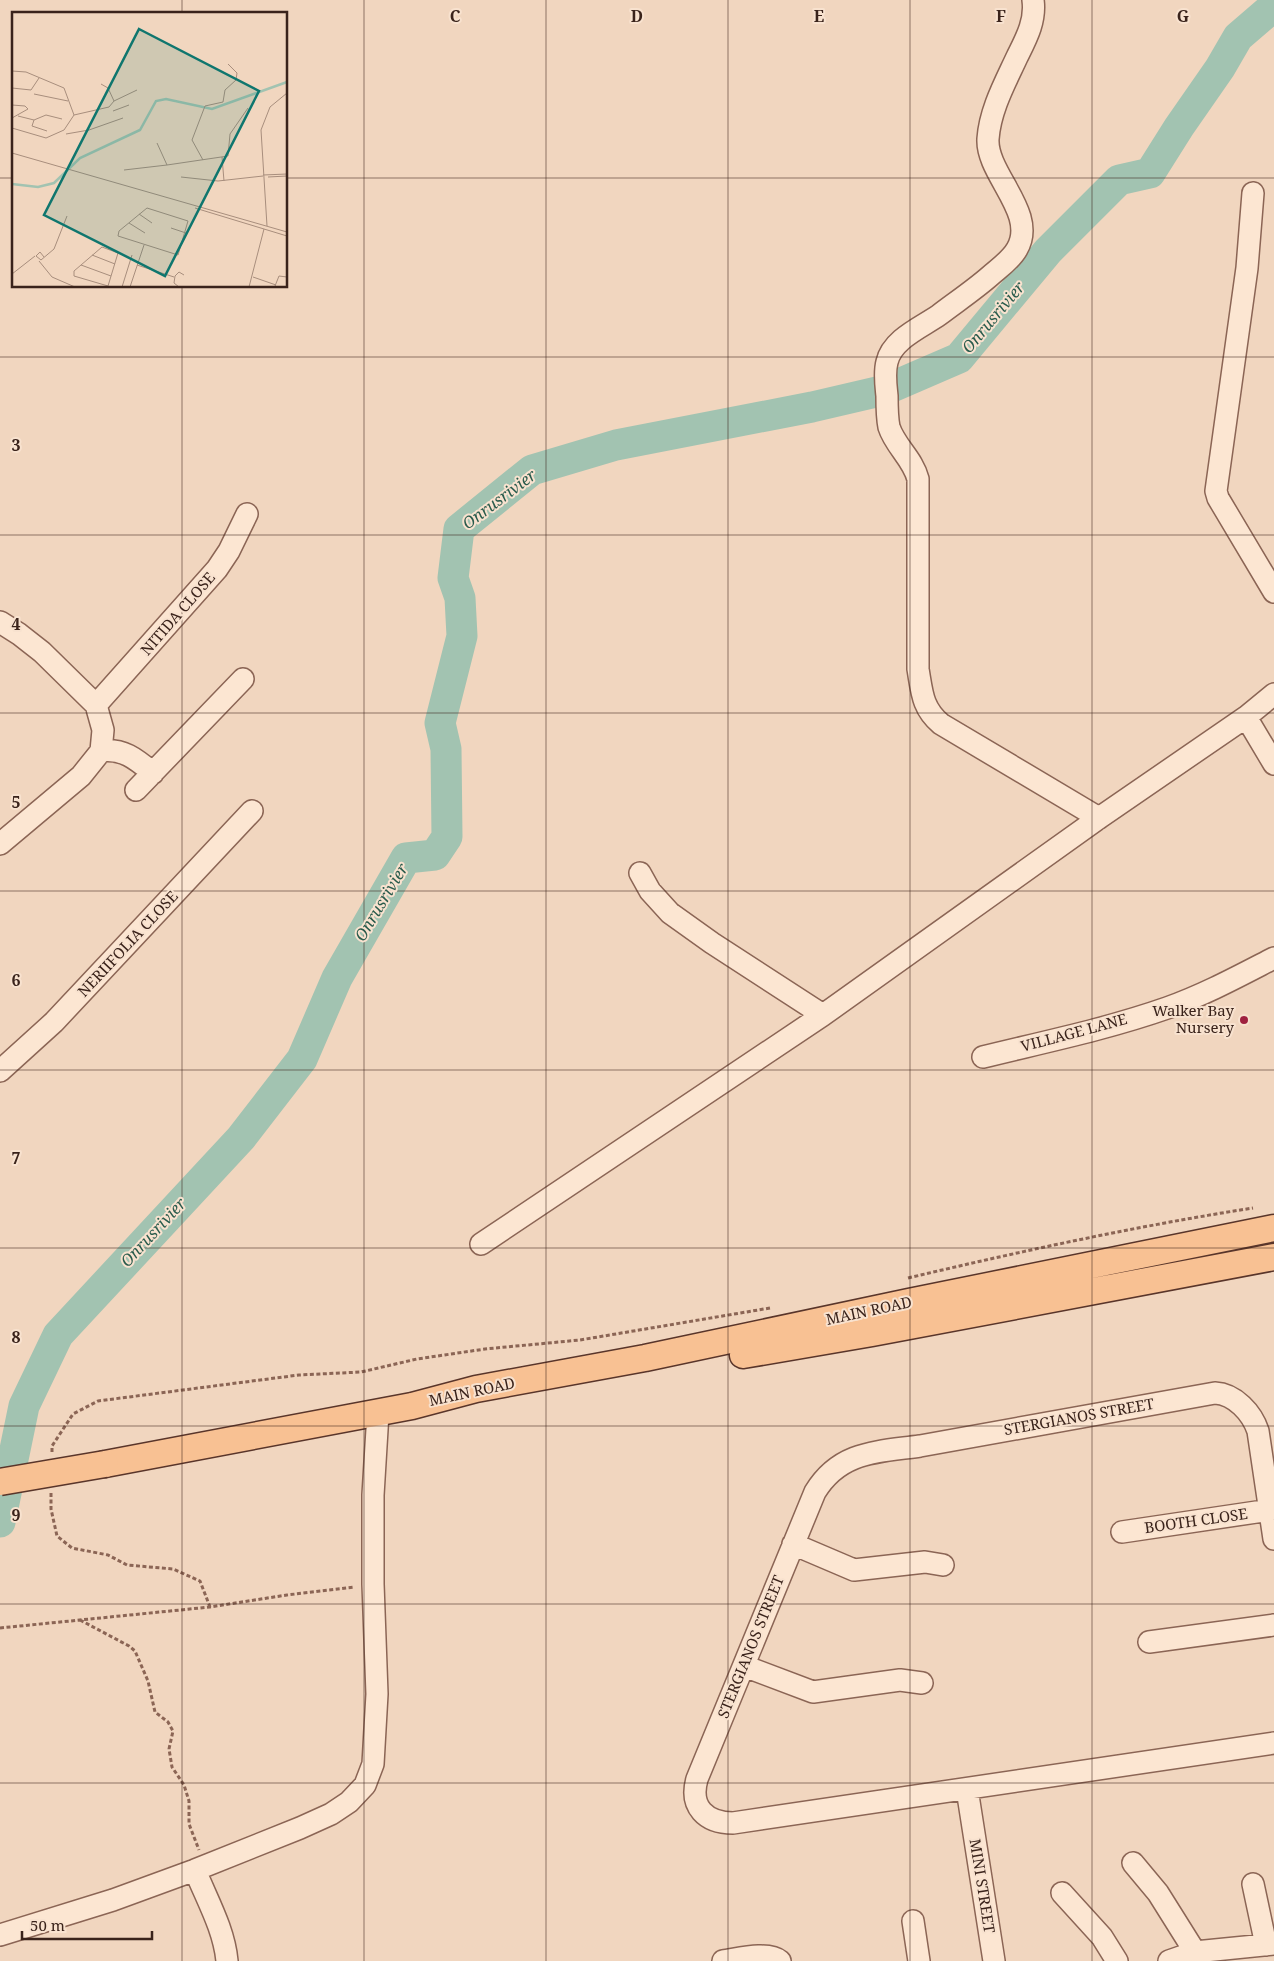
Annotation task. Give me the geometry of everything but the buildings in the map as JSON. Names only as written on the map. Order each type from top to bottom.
[{"type":"main road","name":"MAIN ROAD","points":[[412,1406],[476,1390],[645,1358],[1274,1228]]},
{"type":"main road","name":"MAIN ROAD","points":[[412,1406],[450,1408],[504,1400],[1274,1257]]},
{"type":"main road","points":[[0,1482],[412,1406]]},
{"type":"street","points":[[1033,0],[1033,20],[996,104],[988,140],[990,152],[1010,193],[1019,219],[1021,237],[1017,249],[1003,265],[974,290],[900,343],[887,361],[887,402],[889,425],[892,434],[913,465],[918,479],[918,669],[922,697],[928,710],[941,724],[1099,818]]},
{"type":"street","points":[[1253,193],[1247,268],[1216,491],[1218,498],[1274,592]]},
{"type":"street","name":"NITIDA CLOSE","points":[[96,705],[217,569],[229,551],[248,514]]},
{"type":"street","points":[[0,622],[42,652],[96,705],[103,730],[100,750],[81,776],[0,844]]},
{"type":"street","points":[[136,790],[243,679]]},
{"type":"street","points":[[481,1244],[823,1015],[1099,818],[1246,717],[1274,694]]},
{"type":"street","points":[[1246,717],[1274,764]]},
{"type":"street","points":[[100,750],[111,749],[125,753],[134,757],[154,772]]},
{"type":"street","name":"NERIIFOLIA CLOSE","points":[[0,1071],[54,1022],[252,811]]},
{"type":"street","points":[[640,873],[650,891],[670,913],[712,943],[823,1015]]},
{"type":"street","name":"VILLAGE LANE","points":[[983,1057],[1114,1024],[1167,1008],[1214,989],[1274,958]]},
{"type":"street","name":"STERGIANOS STREET","points":[[1274,1539],[1256,1425],[1235,1399],[1229,1395],[1216,1393],[859,1455],[836,1467],[821,1483],[794,1544],[695,1787],[697,1803],[701,1810],[714,1820],[722,1823],[733,1823],[1274,1743]]},
{"type":"street","points":[[0,1935],[113,1900],[195,1870],[331,1814],[349,1802],[365,1785],[373,1764],[377,1694],[372,1495],[378,1413]]},
{"type":"street","name":"BOOTH CLOSE","points":[[1122,1532],[1270,1510]]},
{"type":"street","points":[[794,1544],[854,1570],[925,1562],[944,1565]]},
{"type":"street","points":[[1148,1642],[1274,1625]]},
{"type":"street","points":[[744,1666],[813,1692],[900,1680],[922,1683]]},
{"type":"street","name":"MINI STREET","points":[[967,1789],[994,1961]]},
{"type":"street","points":[[1133,1863],[1158,1893],[1196,1952]]},
{"type":"street","points":[[195,1870],[219,1925],[226,1947],[227,1961]]},
{"type":"street","points":[[1169,1961],[1196,1952],[1239,1955],[1270,1944],[1253,1884]]},
{"type":"street","points":[[1062,1894],[1102,1937],[1117,1961]]},
{"type":"street","points":[[913,1921],[919,1961]]},
{"type":"street","points":[[723,1961],[766,1956],[775,1957],[780,1961]]},
{"type":"path","points":[[0,1628],[210,1607],[373,1584]]},
{"type":"path","points":[[80,1620],[135,1651],[148,1681],[155,1712],[168,1722],[173,1731],[169,1749],[172,1767],[184,1785],[189,1801],[188,1824],[199,1850],[195,1870]]},
{"type":"waterway","name":"Onrusrivier","points":[[0,1522],[24,1406],[58,1335],[241,1138],[302,1059],[337,978],[406,858],[435,855],[447,837],[446,749],[440,723],[462,636],[460,598],[453,578],[459,529],[532,470],[616,445],[812,407],[885,390],[959,358],[1048,251],[1119,180],[1150,173],[1220,68],[1238,37],[1274,6]]},
{"type":"place","name":"Walker Bay Nursery","points":[[1244,1020]]}]
